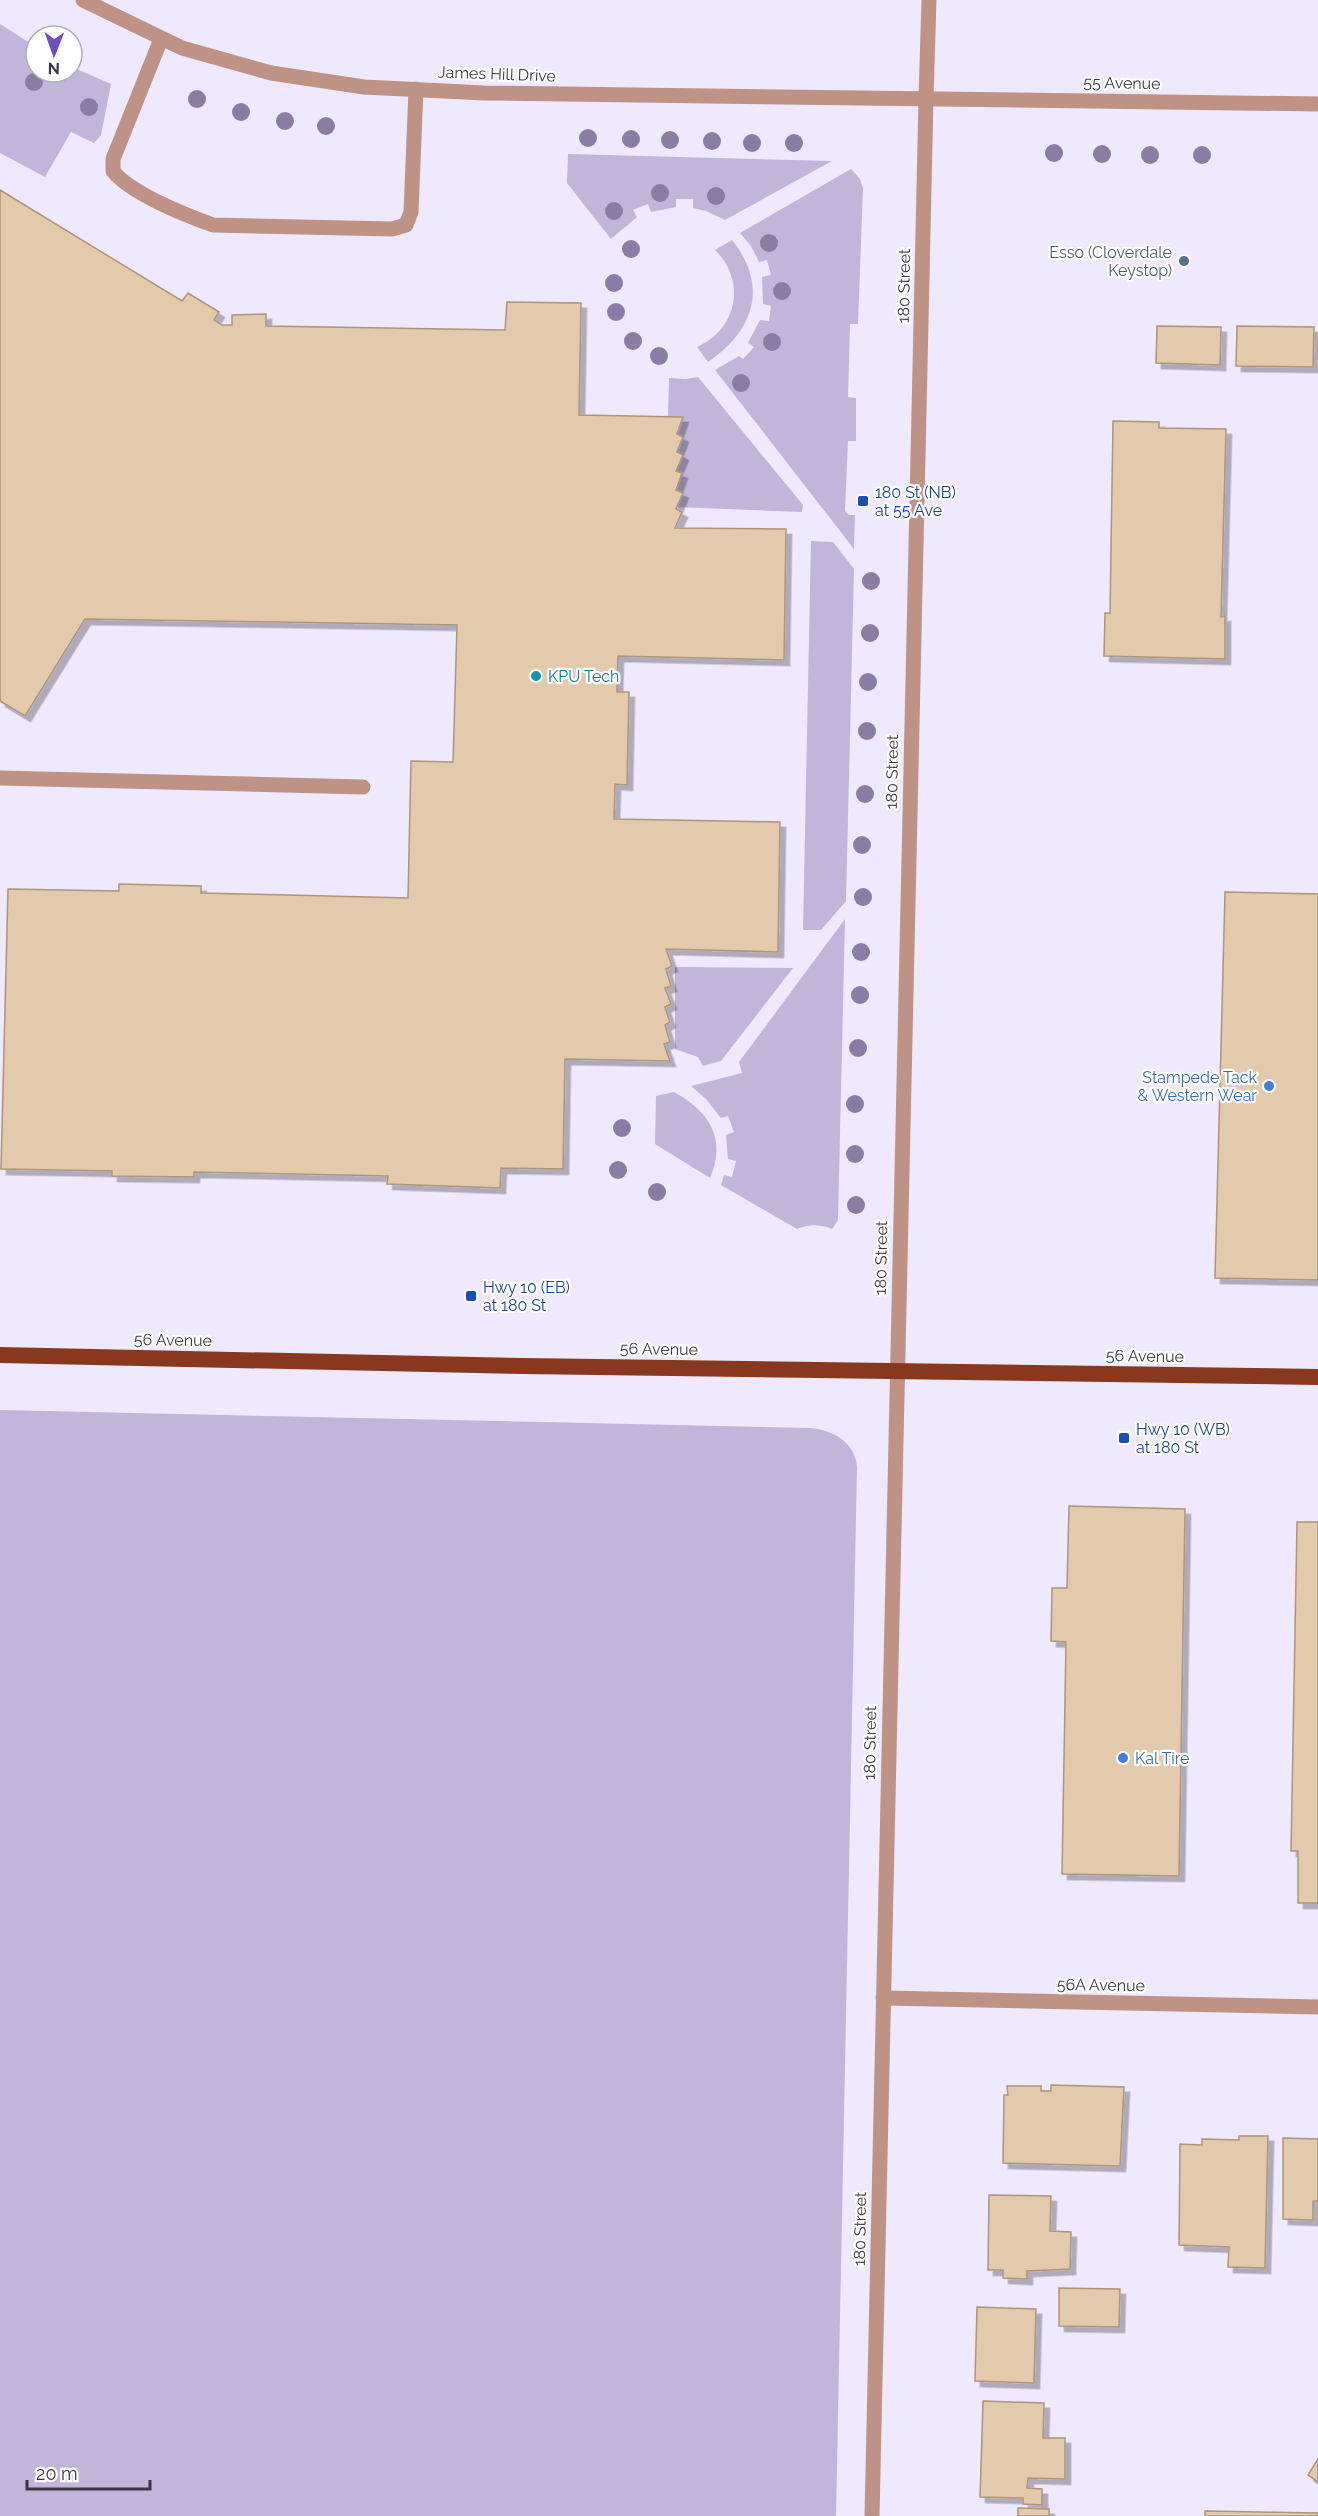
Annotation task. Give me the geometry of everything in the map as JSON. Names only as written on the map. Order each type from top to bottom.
[{"type":"highway","name":"56 Avenue","points":[[0,1354],[1318,1377]]},
{"type":"street","name":"James Hill Drive","points":[[83,0],[182,48],[271,73],[363,87],[484,93],[926,99]]},
{"type":"street","name":"180 Street","points":[[872,2516],[929,0]]},
{"type":"street","points":[[161,39],[113,159],[113,171],[121,182],[190,217],[213,225],[392,229],[406,225],[411,212],[416,89]]},
{"type":"street","name":"55 Avenue","points":[[926,99],[1318,104]]},
{"type":"street","points":[[0,778],[363,787]]},
{"type":"street","name":"56A Avenue","points":[[883,1998],[1318,2007]]},
{"type":"shaded area","points":[[0,24],[24,39],[24,84],[84,84],[84,72],[111,84],[101,135],[94,143],[71,132],[45,177],[0,153]]},
{"type":"shaded area","points":[[568,154],[832,161],[725,220],[693,208],[693,199],[676,199],[676,207],[651,212],[648,204],[633,210],[637,217],[611,239],[567,183]]},
{"type":"shaded area","points":[[851,169],[860,179],[863,188],[858,324],[850,324],[848,397],[856,398],[856,441],[848,441],[845,511],[849,515],[855,515],[854,549],[715,370],[739,356],[743,359],[754,347],[748,343],[760,320],[769,321],[771,306],[763,304],[762,277],[771,275],[767,260],[759,262],[751,246],[740,233]]},
{"type":"shaded area","points":[[732,240],[750,274],[753,291],[751,307],[746,322],[736,336],[724,350],[708,362],[697,347],[711,339],[729,317],[734,290],[725,262],[715,250]]},
{"type":"shaded area","points":[[698,377],[803,505],[802,512],[676,507],[676,490],[682,473],[676,471],[677,452],[683,437],[677,434],[683,417],[668,416],[669,378]]},
{"type":"shaded area","points":[[811,541],[833,542],[854,569],[846,901],[821,930],[803,930]]},
{"type":"shaded area","points":[[845,919],[838,1220],[832,1229],[814,1225],[797,1229],[721,1185],[724,1175],[732,1177],[736,1161],[728,1159],[726,1135],[734,1132],[728,1116],[721,1118],[706,1099],[691,1086],[742,1073],[739,1062]]},
{"type":"shaded area","points":[[675,967],[793,968],[721,1061],[703,1066],[698,1057],[675,1049]]},
{"type":"shaded area","points":[[674,1092],[697,1108],[712,1128],[716,1151],[715,1164],[710,1178],[655,1144],[656,1096]]},
{"type":"shaded area","points":[[0,1410],[810,1428],[827,1431],[847,1444],[857,1467],[836,2516],[0,2516]]},
{"type":"building","name":"KPU Tech","points":[[0,190],[182,301],[188,293],[219,312],[214,320],[222,325],[232,325],[232,315],[266,314],[266,326],[505,330],[507,302],[581,303],[579,415],[683,417],[677,434],[683,437],[677,452],[683,455],[676,471],[682,473],[676,490],[683,493],[676,509],[682,512],[675,528],[786,529],[784,660],[618,656],[617,692],[629,692],[627,785],[615,784],[614,819],[780,822],[778,952],[666,949],[672,966],[666,969],[671,986],[665,988],[671,1004],[665,1007],[670,1022],[665,1025],[670,1042],[664,1044],[670,1061],[565,1059],[563,1169],[501,1168],[500,1188],[387,1184],[388,1176],[194,1172],[194,1177],[112,1176],[112,1171],[1,1169],[8,889],[119,891],[119,884],[201,886],[201,893],[408,898],[411,761],[453,762],[457,625],[85,619],[25,716],[0,701]]},
{"type":"building","points":[[1157,326],[1221,327],[1220,365],[1156,363]]},
{"type":"building","points":[[1237,326],[1314,327],[1313,367],[1236,366]]},
{"type":"building","points":[[1113,421],[1159,422],[1159,428],[1226,429],[1221,617],[1225,616],[1225,659],[1104,656],[1105,613],[1110,613]]},
{"type":"building","name":"Stampede Tack & Western Wear","points":[[1225,892],[1318,894],[1318,1280],[1215,1278]]},
{"type":"building","name":"Kal Tire","points":[[1069,1506],[1185,1509],[1179,1876],[1062,1874],[1066,1642],[1051,1641],[1052,1588],[1067,1588]]},
{"type":"building","points":[[1297,1522],[1318,1522],[1318,1903],[1298,1903],[1298,1851],[1291,1851]]},
{"type":"building","points":[[1051,2085],[1124,2087],[1120,2166],[1003,2163],[1004,2095],[1008,2095],[1007,2086],[1041,2086],[1041,2091],[1051,2091]]},
{"type":"building","points":[[1239,2136],[1268,2136],[1265,2268],[1228,2267],[1229,2247],[1179,2245],[1180,2144],[1202,2145],[1202,2139],[1239,2140]]},
{"type":"building","points":[[1283,2138],[1318,2139],[1318,2201],[1313,2201],[1313,2220],[1283,2219]]},
{"type":"building","points":[[989,2195],[1051,2196],[1050,2231],[1071,2232],[1070,2269],[1027,2271],[1027,2279],[1003,2278],[1003,2270],[988,2270]]},
{"type":"building","points":[[1059,2288],[1120,2289],[1119,2327],[1059,2326]]},
{"type":"building","points":[[977,2307],[1036,2309],[1034,2383],[975,2381]]},
{"type":"building","points":[[983,2401],[1044,2403],[1043,2438],[1065,2438],[1065,2479],[1028,2478],[1027,2488],[1042,2489],[1042,2505],[1023,2504],[1023,2498],[980,2497]]},
{"type":"building","points":[[1318,2459],[1318,2482],[1308,2475]]},
{"type":"building","points":[[1018,2508],[1049,2509],[1049,2516],[1018,2516]]},
{"type":"building","points":[[1205,2511],[1318,2513],[1318,2516],[1205,2516]]},
{"type":"place","name":"Esso (Cloverdale Keystop)","points":[[1184,261]]},
{"type":"place","name":"180 St (NB) at 55 Ave","points":[[863,501]]},
{"type":"place","name":"KPU Tech","points":[[536,676]]},
{"type":"place","name":"Stampede Tack & Western Wear","points":[[1269,1086]]},
{"type":"place","name":"Hwy 10 (EB) at 180 St","points":[[471,1296]]},
{"type":"place","name":"Hwy 10 (WB) at 180 St","points":[[1124,1438]]},
{"type":"place","name":"Kal Tire","points":[[1123,1758]]}]
